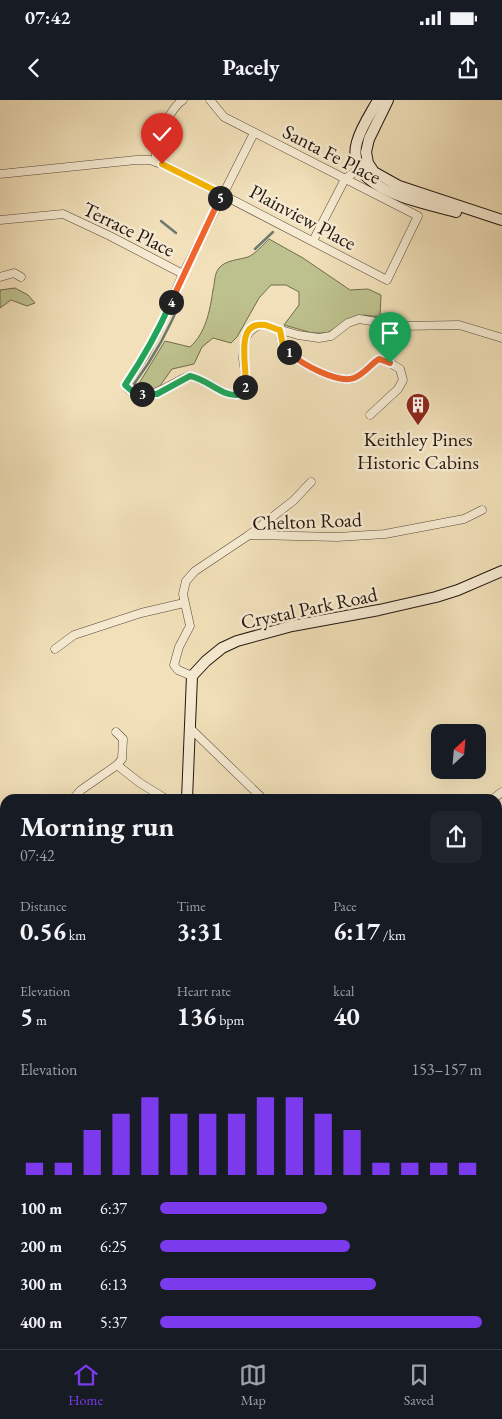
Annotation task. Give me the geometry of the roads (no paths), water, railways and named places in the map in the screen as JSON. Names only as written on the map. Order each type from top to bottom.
[{"type":"street","points":[[156,162],[156,146],[165,125],[175,106],[183,100]]},
{"type":"street","name":"Santa Fe Place","points":[[210,100],[224,117],[418,216],[387,280]]},
{"type":"street","points":[[378,100],[356,143],[356,154],[363,166],[399,186],[502,220]]},
{"type":"street","points":[[313,241],[345,179],[363,166],[367,146],[388,100]]},
{"type":"street","points":[[254,133],[183,274],[159,328],[145,355],[125,385],[128,389],[140,394],[157,394],[190,376],[206,381],[232,395],[237,395],[245,386],[245,339],[248,332],[257,326],[264,325],[319,338],[331,336],[348,323],[359,319],[402,326],[459,326],[502,338]]},
{"type":"street","name":"Plainview Place","points":[[0,174],[136,160],[156,162],[222,194],[387,280]]},
{"type":"street","name":"Terrace Place","points":[[0,220],[63,214],[183,274]]},
{"type":"street","points":[[0,277],[14,273],[21,277]]},
{"type":"street","points":[[280,330],[283,346],[292,355],[313,368],[337,379],[352,379],[362,374],[370,364],[379,359],[390,363],[400,370],[403,380],[398,389],[370,415]]},
{"type":"street","points":[[249,535],[293,501],[311,482]]},
{"type":"street","name":"Chelton Road","points":[[184,603],[184,586],[188,577],[249,535],[337,537],[385,534],[464,518],[482,510]]},
{"type":"street","name":"Crystal Park Road","points":[[192,676],[222,648],[237,641],[292,626],[436,597],[458,590],[502,571]]},
{"type":"street","points":[[55,649],[74,635],[141,613],[184,603],[190,626],[179,647],[174,665],[178,670],[192,676],[187,794]]},
{"type":"street","points":[[190,728],[258,794]]},
{"type":"street","points":[[78,794],[117,765],[122,759],[123,739],[116,732]]},
{"type":"street","points":[[117,765],[156,794]]},
{"type":"waterway","points":[[161,221],[176,233]]},
{"type":"waterway","points":[[255,249],[273,232]]},
{"type":"waterway","points":[[134,384],[161,342],[182,297]]},
{"type":"place","name":"Keithley Pines Historic Cabins","points":[[418,426]]}]
